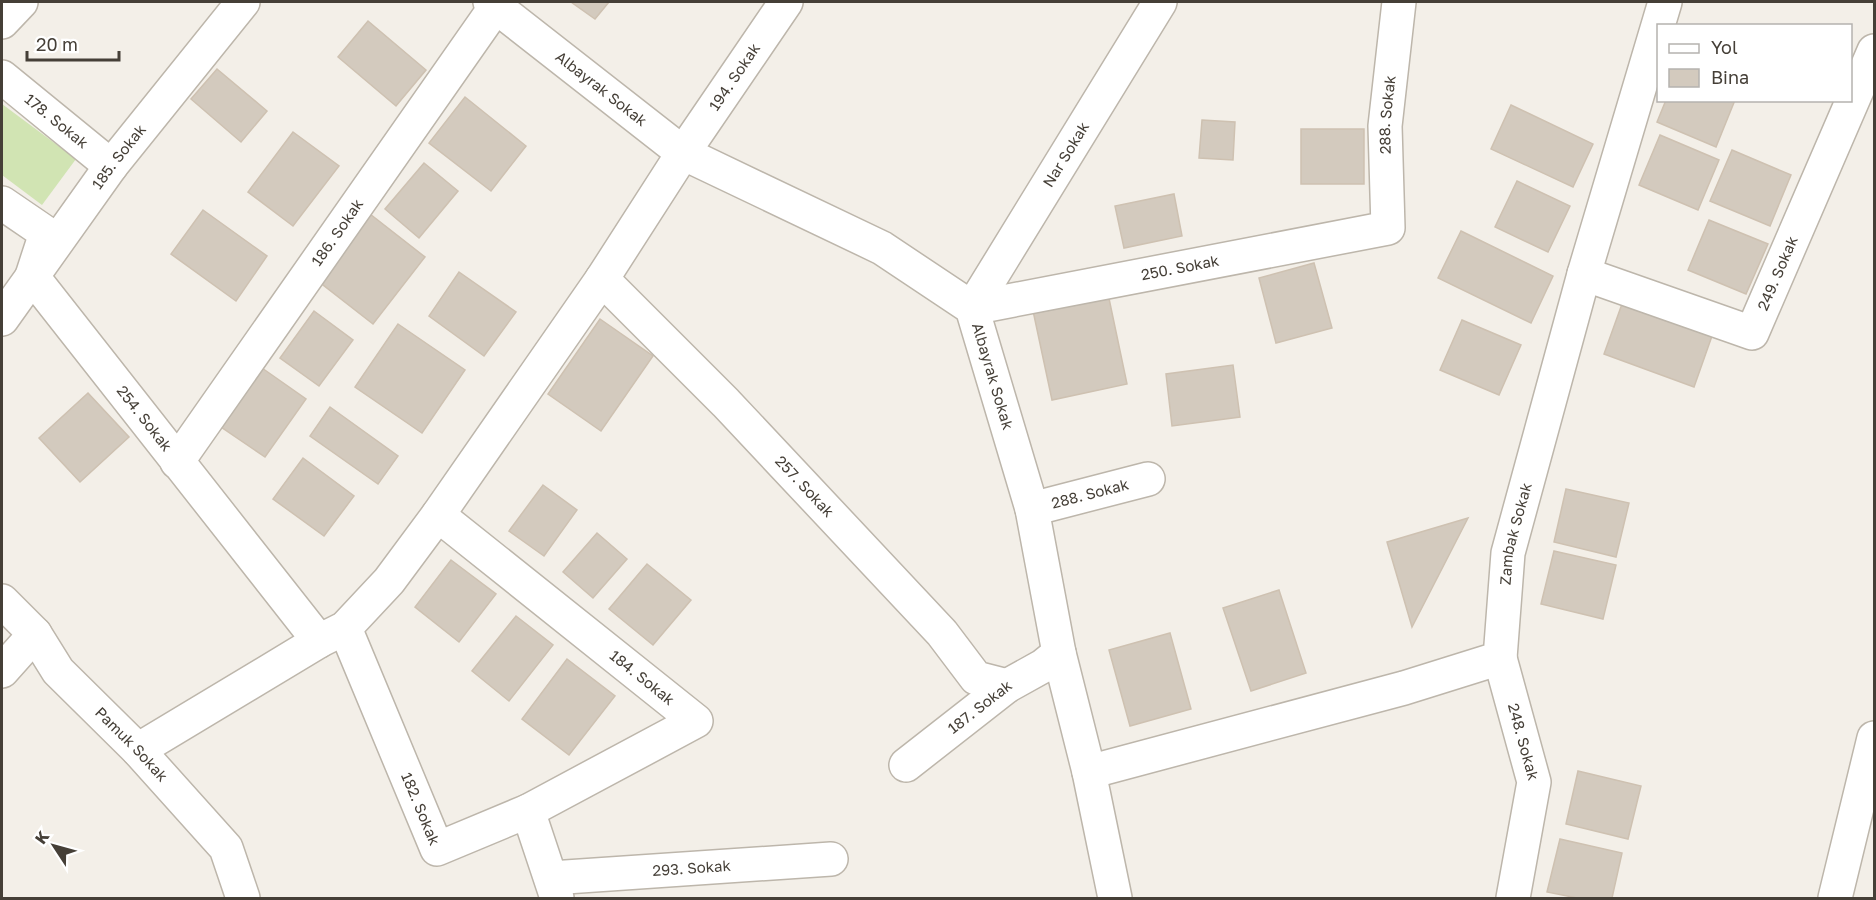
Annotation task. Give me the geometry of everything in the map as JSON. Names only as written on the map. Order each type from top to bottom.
[{"type":"street","points":[[2,22],[21,2]]},
{"type":"street","name":"185. Sokak","points":[[2,319],[111,166],[243,2]]},
{"type":"street","name":"194. Sokak","points":[[138,750],[332,634],[388,580],[438,515],[602,279],[683,153],[786,2]]},
{"type":"street","name":"Nar Sokak","points":[[972,308],[1160,2]]},
{"type":"street","name":"288. Sokak","points":[[1388,228],[1385,126],[1399,2]]},
{"type":"street","name":"Zambak Sokak","points":[[1658,24],[1665,2]]},
{"type":"street","name":"Albayrak Sokak","points":[[495,3],[683,153],[882,248],[972,308],[1032,509],[1059,653],[1089,772],[1115,898]]},
{"type":"street","name":"186. Sokak","points":[[177,462],[495,3]]},
{"type":"street","name":"Zambak Sokak","points":[[1500,658],[1508,553],[1584,274],[1657,29]]},
{"type":"street","name":"249. Sokak","points":[[1584,274],[1752,333],[1875,51]]},
{"type":"street","name":"178. Sokak","points":[[2,77],[111,166]]},
{"type":"street","points":[[2,203],[46,233],[32,276]]},
{"type":"street","name":"250. Sokak","points":[[972,308],[1388,228]]},
{"type":"street","name":"254. Sokak","points":[[32,276],[177,462],[332,634]]},
{"type":"street","name":"257. Sokak","points":[[602,279],[726,403],[934,624],[976,678],[1007,686]]},
{"type":"street","name":"288. Sokak","points":[[1032,509],[1148,479]]},
{"type":"street","name":"184. Sokak","points":[[438,515],[696,721],[528,811]]},
{"type":"street","name":"Pamuk Sokak","points":[[2,601],[35,634],[58,671],[138,750],[226,848],[243,898]]},
{"type":"street","points":[[2,671],[35,634]]},
{"type":"street","name":"182. Sokak","points":[[332,634],[437,849],[528,811]]},
{"type":"street","name":"187. Sokak","points":[[906,765],[1007,686],[1043,666],[1059,653]]},
{"type":"street","points":[[1089,772],[1404,688],[1500,658]]},
{"type":"street","name":"248. Sokak","points":[[1500,658],[1534,782],[1513,898]]},
{"type":"street","points":[[1835,898],[1875,738]]},
{"type":"street","points":[[528,811],[554,888]]},
{"type":"street","name":"293. Sokak","points":[[554,888],[831,860]]},
{"type":"green space","points":[[2,104],[76,159],[42,205],[2,175]]},
{"type":"building","points":[[571,2],[609,2],[595,19]]},
{"type":"building","points":[[368,21],[426,70],[396,106],[338,57]]},
{"type":"building","points":[[217,69],[267,111],[241,142],[191,99]]},
{"type":"building","points":[[465,97],[526,146],[491,191],[429,143]]},
{"type":"building","points":[[1665,102],[1734,102],[1716,147],[1657,122]]},
{"type":"building","points":[[1511,105],[1593,144],[1573,187],[1491,149]]},
{"type":"building","points":[[1202,120],[1235,122],[1233,160],[1199,158]]},
{"type":"building","points":[[1301,129],[1364,129],[1364,184],[1301,184]]},
{"type":"building","points":[[293,132],[339,166],[293,226],[248,192]]},
{"type":"building","points":[[1660,135],[1719,160],[1698,210],[1639,185]]},
{"type":"building","points":[[1732,150],[1791,175],[1770,226],[1710,201]]},
{"type":"building","points":[[424,163],[458,191],[419,238],[385,209]]},
{"type":"building","points":[[1517,181],[1570,206],[1548,252],[1495,227]]},
{"type":"building","points":[[1174,194],[1182,236],[1124,248],[1115,206]]},
{"type":"building","points":[[203,210],[267,256],[236,301],[171,254]]},
{"type":"building","points":[[370,214],[425,257],[373,324],[318,281]]},
{"type":"building","points":[[1709,220],[1768,244],[1746,294],[1688,270]]},
{"type":"building","points":[[1461,231],[1553,276],[1531,323],[1438,278]]},
{"type":"building","points":[[1314,263],[1332,328],[1276,343],[1259,278]]},
{"type":"building","points":[[459,272],[516,312],[484,356],[429,316]]},
{"type":"building","points":[[1107,289],[1127,384],[1052,400],[1032,306]]},
{"type":"building","points":[[1622,304],[1712,336],[1694,387],[1604,354]]},
{"type":"building","points":[[314,311],[353,340],[319,386],[280,358]]},
{"type":"building","points":[[600,319],[653,356],[601,431],[548,394]]},
{"type":"building","points":[[1462,320],[1521,345],[1499,395],[1440,370]]},
{"type":"building","points":[[398,324],[465,370],[422,433],[355,387]]},
{"type":"building","points":[[1233,365],[1240,417],[1172,426],[1166,374]]},
{"type":"building","points":[[262,368],[306,399],[265,457],[221,427]]},
{"type":"building","points":[[88,393],[129,437],[80,482],[39,438]]},
{"type":"building","points":[[330,407],[398,456],[378,484],[310,436]]},
{"type":"building","points":[[303,458],[354,496],[324,536],[273,499]]},
{"type":"building","points":[[543,485],[577,510],[544,556],[509,531]]},
{"type":"building","points":[[1566,489],[1629,503],[1616,557],[1554,542]]},
{"type":"building","points":[[1468,518],[1412,627],[1387,542]]},
{"type":"building","points":[[597,533],[627,559],[593,598],[563,572]]},
{"type":"building","points":[[1554,551],[1616,565],[1603,619],[1541,604]]},
{"type":"building","points":[[451,560],[496,594],[459,642],[415,607]]},
{"type":"building","points":[[647,564],[691,600],[653,645],[609,609]]},
{"type":"building","points":[[1279,590],[1306,673],[1251,691],[1223,608]]},
{"type":"building","points":[[516,616],[553,645],[509,701],[472,671]]},
{"type":"building","points":[[1170,633],[1191,709],[1130,726],[1109,650]]},
{"type":"building","points":[[567,659],[615,696],[569,755],[522,719]]},
{"type":"building","points":[[1578,771],[1641,786],[1628,839],[1566,824]]},
{"type":"building","points":[[1560,839],[1622,853],[1612,898],[1577,898],[1547,892]]}]
